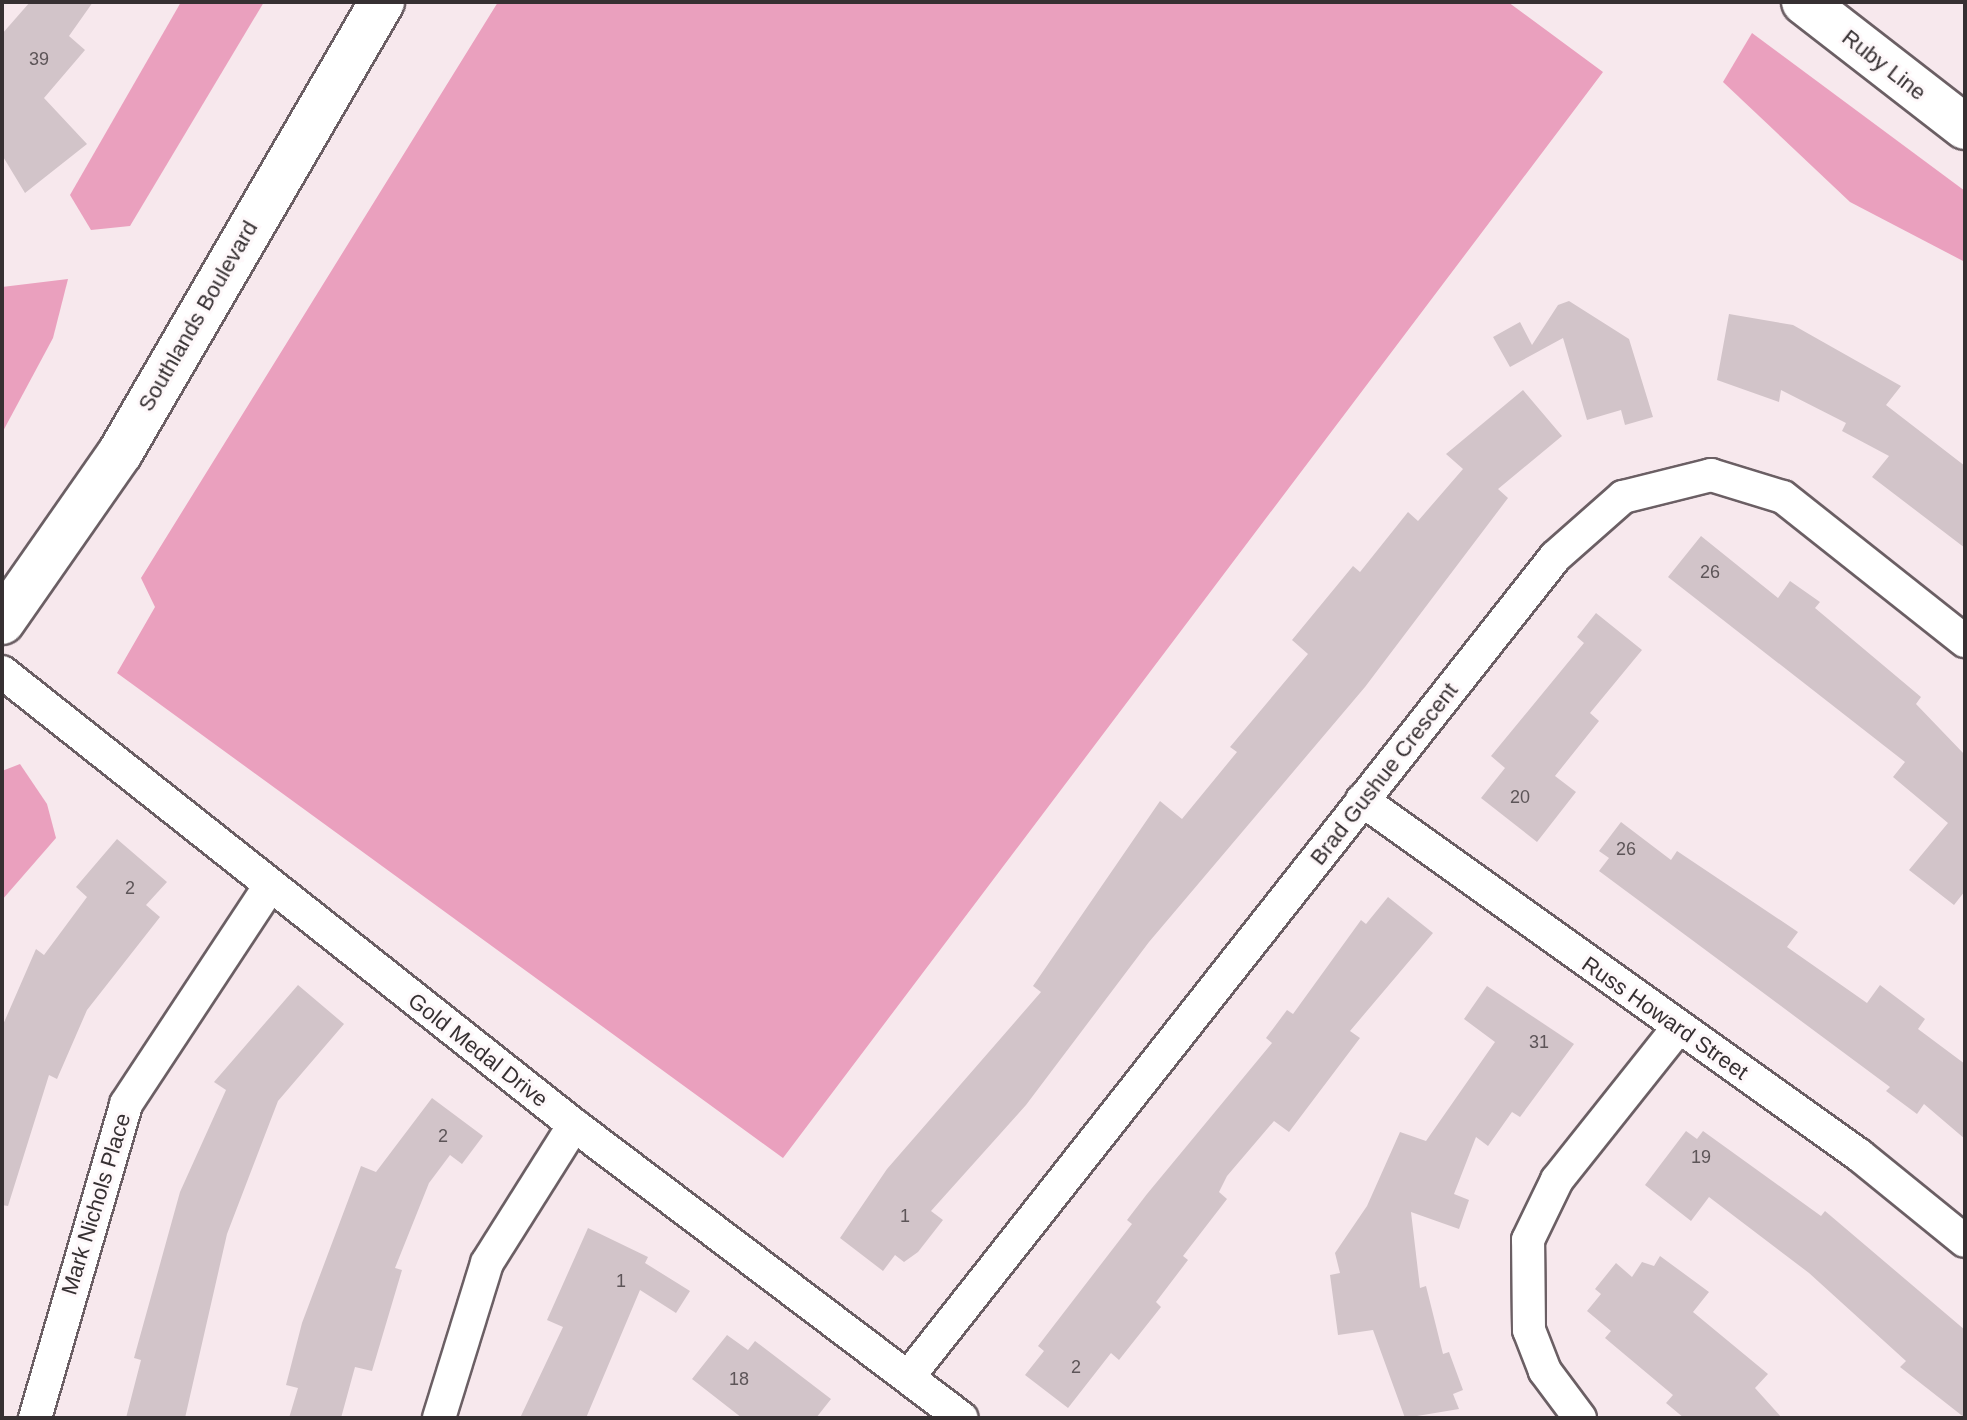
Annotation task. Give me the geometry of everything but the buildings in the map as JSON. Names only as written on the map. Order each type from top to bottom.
[{"type":"main road","name":"Southlands Boulevard","points":[[2,622],[120,453],[382,2]]},
{"type":"main road","name":"Ruby Line","points":[[1804,2],[1965,127]]},
{"type":"street","name":"Brad Gushue Crescent","points":[[909,1376],[1362,800],[1576,534],[1623,497],[1661,482],[1711,475],[1783,497],[1965,641]]},
{"type":"street","name":"Gold Medal Drive","points":[[2,672],[574,1125],[962,1418]]},
{"type":"street","name":"Russ Howard Street","points":[[1362,800],[1677,1029],[1893,1180],[1965,1241]]},
{"type":"street","name":"Mark Nichols Place","points":[[35,1418],[126,1104],[270,886]]},
{"type":"street","points":[[1580,1418],[1545,1371],[1529,1330],[1528,1240],[1557,1180],[1677,1029]]},
{"type":"street","points":[[439,1418],[487,1263],[574,1125]]},
{"type":"shaded area","points":[[181,2],[264,2],[130,226],[91,230],[70,195]]},
{"type":"shaded area","points":[[498,2],[1508,2],[1603,72],[783,1158],[117,673],[155,607],[141,578]]},
{"type":"shaded area","points":[[1752,33],[1965,191],[1965,262],[1850,202],[1723,82]]},
{"type":"shaded area","points":[[68,279],[53,338],[2,433],[2,287]]},
{"type":"shaded area","points":[[20,764],[47,804],[56,838],[2,900],[2,771]]}]
